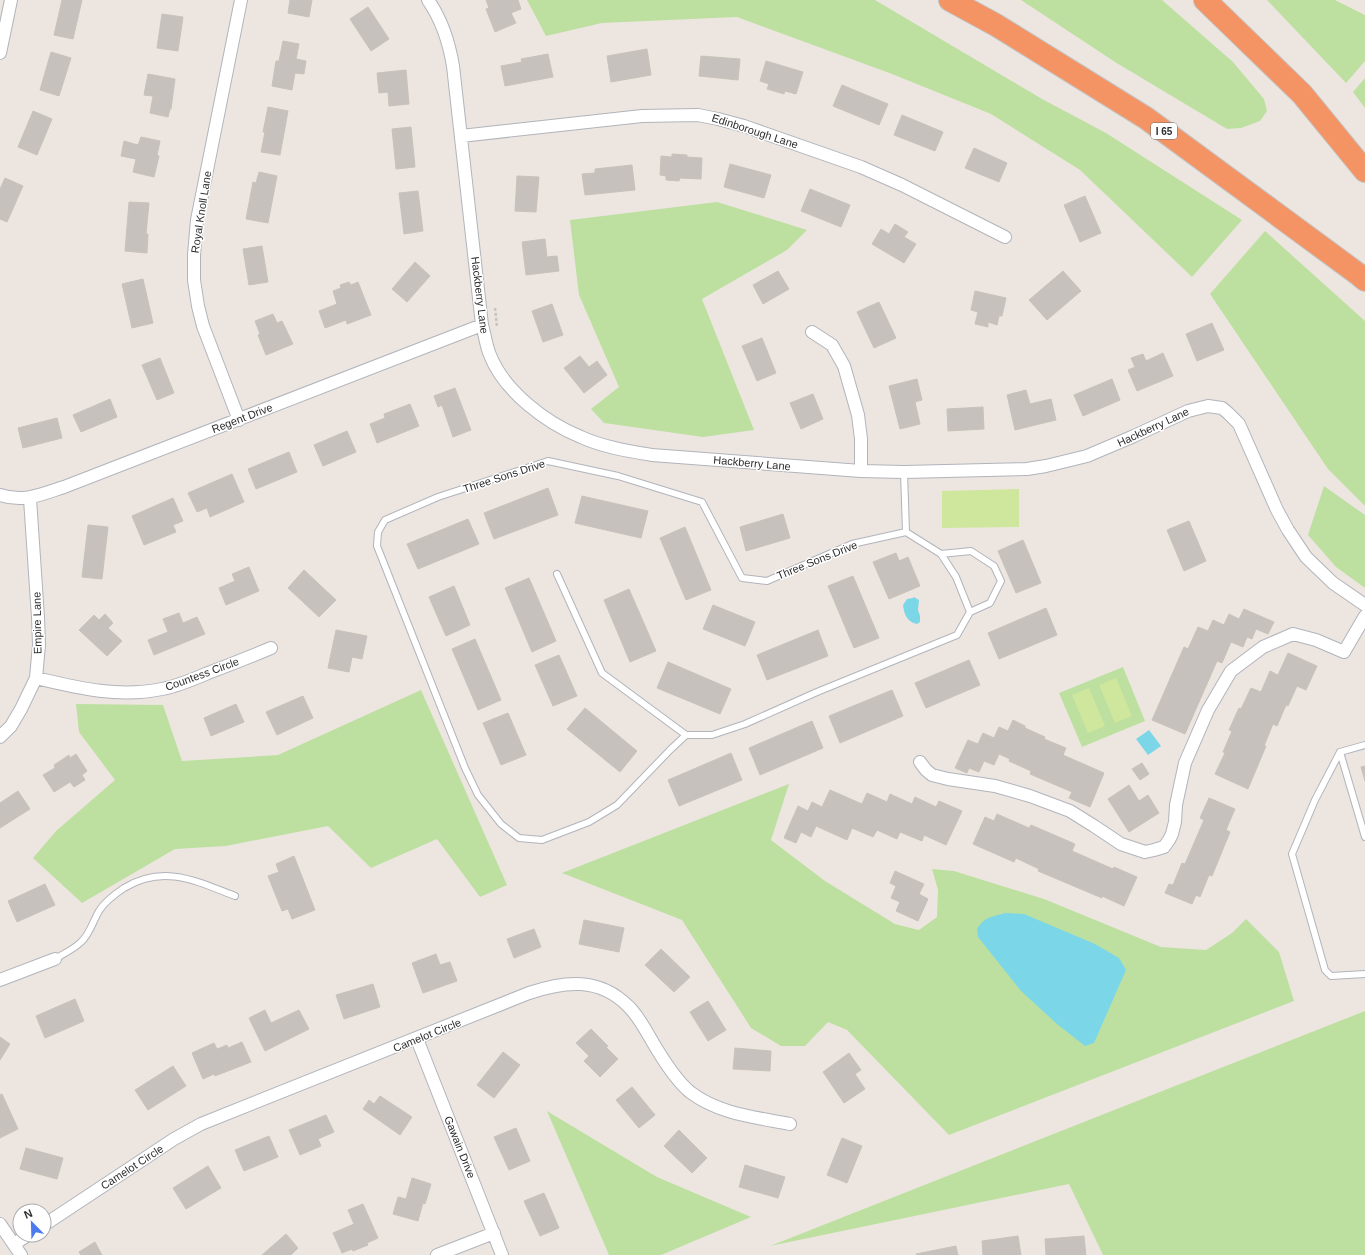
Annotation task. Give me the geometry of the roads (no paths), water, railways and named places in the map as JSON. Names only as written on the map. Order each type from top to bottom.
[{"type":"highway","name":"I 65","points":[[950,0],[996,25],[1146,118],[1365,280]]},
{"type":"highway","points":[[1205,0],[1302,94],[1365,171]]},
{"type":"street","points":[[0,53],[10,0]]},
{"type":"street","name":"Royal Knoll Lane","points":[[239,420],[203,326],[194,280],[194,255],[197,220],[241,0]]},
{"type":"street","name":"Hackberry Lane","points":[[428,0],[438,16],[445,32],[453,66],[482,325],[490,355],[500,374],[510,388],[537,412],[580,437],[600,444],[652,455],[861,471],[904,472],[1008,470],[1046,466],[1087,456],[1188,411],[1208,406],[1222,408],[1239,424],[1277,510],[1306,557],[1333,583],[1365,605]]},
{"type":"street","name":"Edinborough Lane","points":[[461,136],[642,116],[698,114],[744,126],[868,170],[902,185],[1005,237]]},
{"type":"street","name":"Regent Drive","points":[[0,495],[5,497],[30,498],[72,484],[482,325]]},
{"type":"street","points":[[812,332],[832,345],[844,366],[858,415],[861,439],[861,471]]},
{"type":"street","name":"Empire Lane","points":[[0,737],[11,726],[36,678],[39,645],[30,498]]},
{"type":"street","points":[[920,762],[932,775],[995,786],[1030,796],[1070,811],[1121,844],[1145,852],[1164,847],[1172,834],[1175,822],[1176,805],[1185,763],[1208,710],[1231,671],[1263,647],[1292,634],[1316,640],[1344,652],[1365,616]]},
{"type":"street","name":"Countess Circle","points":[[36,678],[82,689],[106,692],[132,692],[162,689],[194,679],[271,648]]},
{"type":"street","points":[[0,980],[55,959]]},
{"type":"street","name":"Camelot Circle","points":[[52,1220],[174,1139],[201,1124],[544,988],[560,985],[579,983],[591,985],[604,990],[629,1006],[665,1062],[689,1091],[717,1108],[743,1115],[790,1124]]},
{"type":"street","name":"Gawain Drive","points":[[417,1039],[502,1255]]},
{"type":"street","points":[[0,1224],[21,1255]]},
{"type":"street","points":[[438,1255],[494,1233]]},
{"type":"lane","name":"Three Sons Drive","points":[[686,735],[617,805],[589,822],[542,840],[520,838],[500,824],[478,796],[465,768],[377,546],[378,532],[386,520],[438,497],[548,461],[618,476],[702,502],[742,578],[767,580],[852,544],[906,532]]},
{"type":"lane","points":[[904,472],[906,532],[941,554],[956,577],[970,612]]},
{"type":"lane","points":[[557,574],[602,673],[686,735],[712,735],[745,724],[817,692],[957,635],[970,612],[990,603],[1001,581],[994,566],[971,551],[941,554]]},
{"type":"lane","points":[[1365,745],[1340,752],[1315,800],[1292,854],[1325,970],[1331,976],[1365,974]]},
{"type":"lane","points":[[1340,752],[1365,837]]},
{"type":"lane","points":[[55,959],[81,942],[99,911],[112,896],[128,886],[147,878],[162,875],[190,879],[235,896]]},
{"type":"water","points":[[914,597],[919,600],[918,610],[920,622],[917,624],[908,619],[903,605],[907,599]]},
{"type":"water","points":[[1149,730],[1161,746],[1148,755],[1136,739]]},
{"type":"water","points":[[1005,913],[1024,914],[1095,944],[1119,958],[1126,970],[1094,1043],[1085,1046],[1057,1024],[1021,991],[978,937],[977,929],[982,922]]}]
